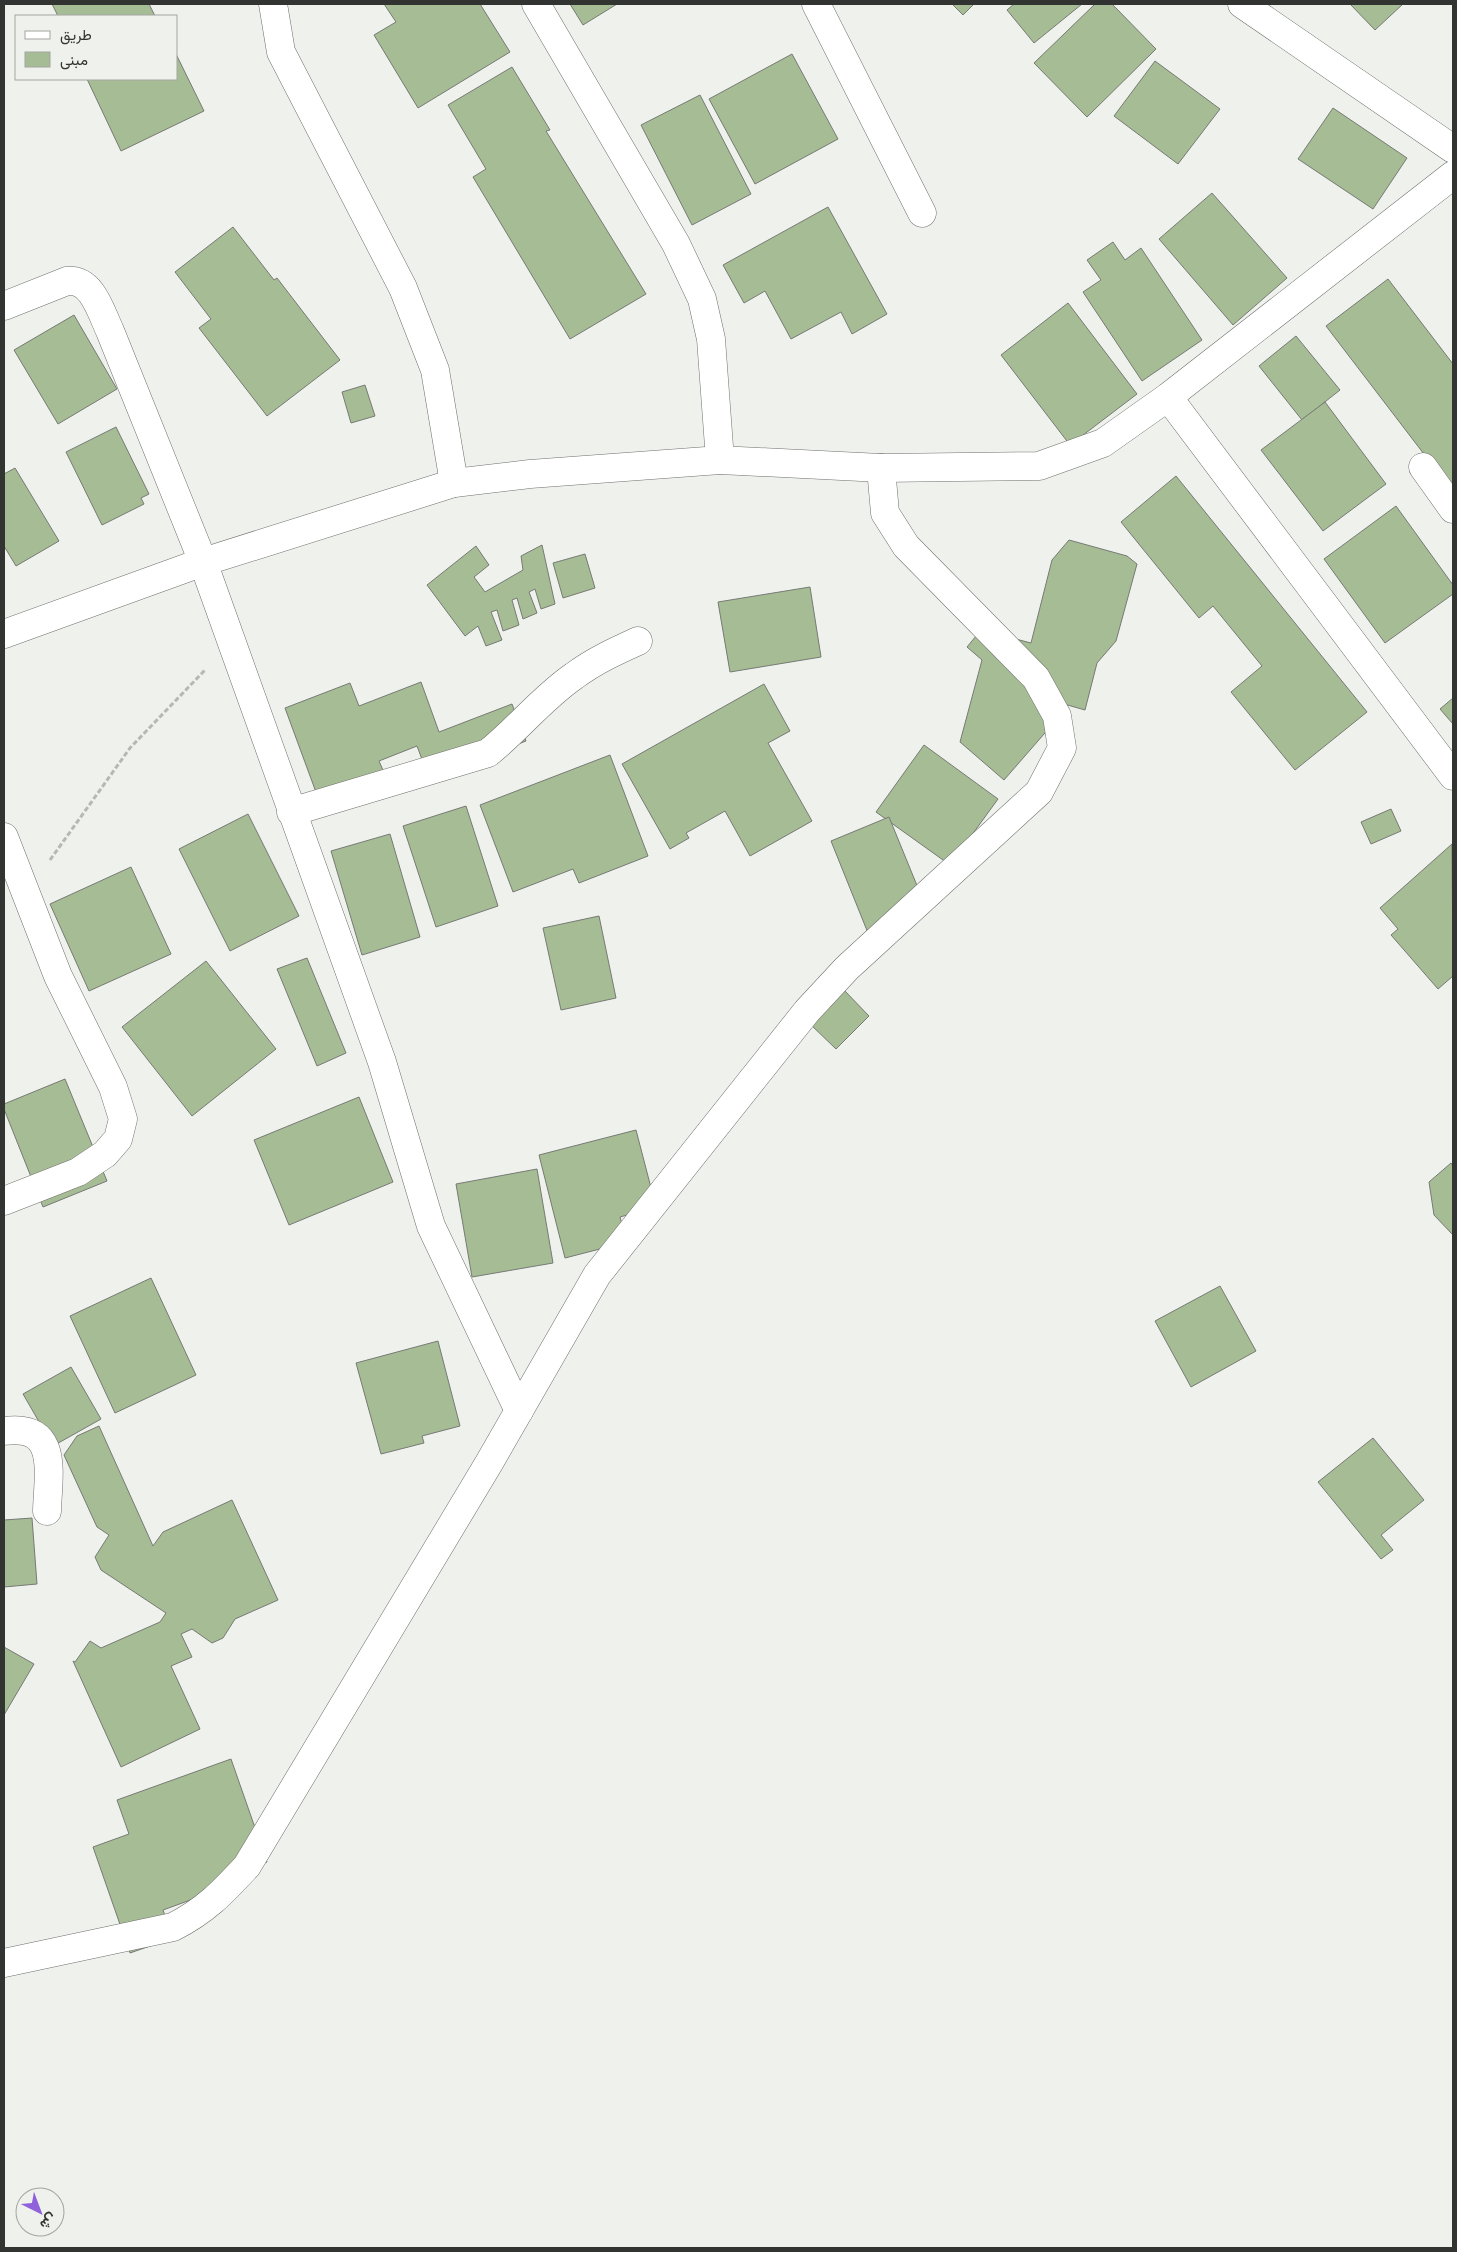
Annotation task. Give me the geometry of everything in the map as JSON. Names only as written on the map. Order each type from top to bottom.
[{"type":"street","points":[[273,4],[280,52],[403,288],[435,370],[454,483]]},
{"type":"street","points":[[536,4],[676,244],[702,299],[712,339],[720,460]]},
{"type":"street","points":[[816,4],[922,213]]},
{"type":"street","points":[[1242,4],[1453,149]]},
{"type":"street","points":[[4,634],[203,562],[454,483],[530,474],[720,460],[881,468],[1040,466],[1104,443],[1168,397],[1453,175]]},
{"type":"street","points":[[4,306],[74,280],[86,286],[110,331],[203,562],[382,1062],[431,1226],[519,1411]]},
{"type":"street","points":[[1168,397],[1453,776]]},
{"type":"street","points":[[1423,467],[1453,509]]},
{"type":"street","points":[[4,1963],[172,1927],[196,1916],[219,1897],[248,1866],[352,1695],[597,1275],[807,1011],[847,968],[1039,792],[1062,748],[1057,716],[1036,678],[906,546],[885,513],[881,468]]},
{"type":"street","points":[[291,812],[488,753],[513,733],[531,712],[572,676],[602,657],[638,641]]},
{"type":"street","points":[[4,838],[58,976],[113,1087],[123,1119],[118,1139],[105,1154],[78,1172],[4,1201]]},
{"type":"street","points":[[4,1431],[16,1429],[31,1432],[42,1439],[48,1462],[47,1511]]},
{"type":"path","points":[[26,898],[62,842],[130,748],[231,642]]},
{"type":"building","points":[[52,4],[149,4],[154,15],[58,15]]},
{"type":"building","points":[[384,4],[480,4],[510,52],[418,108],[374,35],[396,22]]},
{"type":"building","points":[[570,4],[617,4],[583,25]]},
{"type":"building","points":[[952,4],[974,4],[963,15]]},
{"type":"building","points":[[1014,4],[1082,4],[1034,43],[1007,10]]},
{"type":"building","points":[[1095,4],[1112,4],[1156,49],[1087,117],[1034,63]]},
{"type":"building","points":[[1350,4],[1403,4],[1375,30]]},
{"type":"building","points":[[792,54],[838,139],[755,184],[709,99]]},
{"type":"building","points":[[178,58],[204,111],[121,151],[87,80],[178,80]]},
{"type":"building","points":[[1155,61],[1220,109],[1178,164],[1114,116]]},
{"type":"building","points":[[512,67],[550,130],[546,131],[646,294],[570,339],[473,177],[486,169],[448,105]]},
{"type":"building","points":[[700,95],[751,194],[692,225],[641,125]]},
{"type":"building","points":[[1333,108],[1407,158],[1373,209],[1298,159]]},
{"type":"building","points":[[1212,193],[1287,278],[1233,325],[1159,239]]},
{"type":"building","points":[[828,207],[887,314],[852,334],[841,312],[791,339],[765,291],[744,303],[723,265]]},
{"type":"building","points":[[233,227],[274,280],[277,278],[340,360],[267,416],[199,328],[211,319],[175,272]]},
{"type":"building","points":[[1113,242],[1125,260],[1141,248],[1202,340],[1142,381],[1083,292],[1101,280],[1087,260]]},
{"type":"building","points":[[1388,279],[1453,364],[1453,492],[1326,326]]},
{"type":"building","points":[[1068,303],[1137,394],[1070,445],[1001,355]]},
{"type":"building","points":[[74,315],[117,389],[58,424],[14,350]]},
{"type":"building","points":[[1296,336],[1340,390],[1302,420],[1259,366]]},
{"type":"building","points":[[365,385],[375,416],[351,423],[342,392]]},
{"type":"building","points":[[1325,402],[1386,484],[1323,531],[1261,450]]},
{"type":"building","points":[[116,427],[149,494],[141,498],[144,504],[102,525],[66,452]]},
{"type":"building","points":[[15,468],[59,541],[16,566],[4,546],[4,474]]},
{"type":"building","points":[[1176,476],[1367,712],[1295,770],[1231,692],[1262,666],[1213,606],[1199,618],[1121,522]]},
{"type":"building","points":[[1396,506],[1453,585],[1453,594],[1385,643],[1324,559]]},
{"type":"building","points":[[1069,540],[1127,556],[1137,564],[1116,641],[1097,663],[1085,710],[1057,702],[1051,726],[1004,780],[960,742],[982,660],[967,647],[981,630],[1031,643],[1052,560]]},
{"type":"building","points":[[542,545],[555,604],[541,609],[535,589],[529,592],[537,613],[523,619],[517,598],[512,600],[519,625],[503,631],[497,610],[491,612],[502,640],[486,646],[478,626],[465,636],[427,585],[476,546],[489,565],[474,577],[485,592],[523,570],[521,556]]},
{"type":"building","points":[[585,554],[595,588],[563,598],[553,563]]},
{"type":"building","points":[[810,587],[821,657],[730,672],[718,602]]},
{"type":"building","points":[[421,682],[439,732],[512,704],[526,741],[429,778],[417,746],[379,761],[386,777],[320,803],[285,708],[350,683],[359,706]]},
{"type":"building","points":[[764,684],[790,731],[768,743],[812,821],[750,856],[725,811],[686,833],[689,838],[670,849],[622,764]]},
{"type":"building","points":[[1453,698],[1453,724],[1440,709]]},
{"type":"building","points":[[924,745],[998,799],[950,865],[876,812]]},
{"type":"building","points":[[610,755],[648,856],[579,883],[573,869],[513,892],[480,805]]},
{"type":"building","points":[[466,806],[498,906],[436,927],[403,826]]},
{"type":"building","points":[[1391,809],[1401,831],[1371,844],[1361,822]]},
{"type":"building","points":[[248,814],[299,916],[230,951],[179,849]]},
{"type":"building","points":[[889,817],[927,910],[868,933],[831,841]]},
{"type":"building","points":[[390,834],[420,937],[362,955],[331,851]]},
{"type":"building","points":[[1452,844],[1453,976],[1438,989],[1391,935],[1398,929],[1380,908]]},
{"type":"building","points":[[131,867],[171,954],[89,991],[50,904]]},
{"type":"building","points":[[599,916],[616,998],[561,1010],[543,928]]},
{"type":"building","points":[[307,958],[346,1053],[317,1066],[277,969]]},
{"type":"building","points":[[206,961],[276,1049],[192,1116],[122,1027]]},
{"type":"building","points":[[843,989],[869,1016],[836,1049],[809,1023]]},
{"type":"building","points":[[65,1079],[107,1181],[43,1207],[4,1109],[4,1104]]},
{"type":"building","points":[[359,1097],[393,1182],[289,1225],[254,1140]]},
{"type":"building","points":[[636,1130],[656,1207],[620,1217],[627,1242],[565,1258],[539,1155]]},
{"type":"building","points":[[1451,1163],[1453,1166],[1453,1235],[1434,1215],[1429,1182]]},
{"type":"building","points":[[537,1169],[553,1263],[472,1277],[456,1184]]},
{"type":"building","points":[[151,1278],[196,1375],[115,1413],[70,1316]]},
{"type":"building","points":[[1220,1286],[1256,1351],[1191,1387],[1155,1321]]},
{"type":"building","points":[[438,1341],[460,1426],[422,1436],[424,1443],[381,1454],[356,1363]]},
{"type":"building","points":[[71,1367],[101,1419],[53,1446],[23,1394]]},
{"type":"building","points":[[99,1426],[153,1546],[163,1532],[232,1500],[278,1600],[235,1619],[223,1638],[212,1643],[192,1629],[181,1634],[192,1657],[171,1666],[200,1729],[121,1767],[73,1661],[75,1662],[90,1641],[101,1648],[160,1622],[166,1613],[101,1570],[95,1557],[109,1535],[97,1527],[64,1455],[77,1436]]},
{"type":"building","points":[[1373,1438],[1424,1500],[1381,1535],[1393,1550],[1381,1559],[1318,1482]]},
{"type":"building","points":[[32,1518],[37,1584],[4,1587],[4,1520]]},
{"type":"building","points":[[4,1647],[34,1664],[4,1715]]},
{"type":"building","points":[[231,1759],[267,1862],[237,1873],[240,1882],[163,1910],[173,1938],[130,1953],[93,1847],[129,1834],[117,1800]]}]
